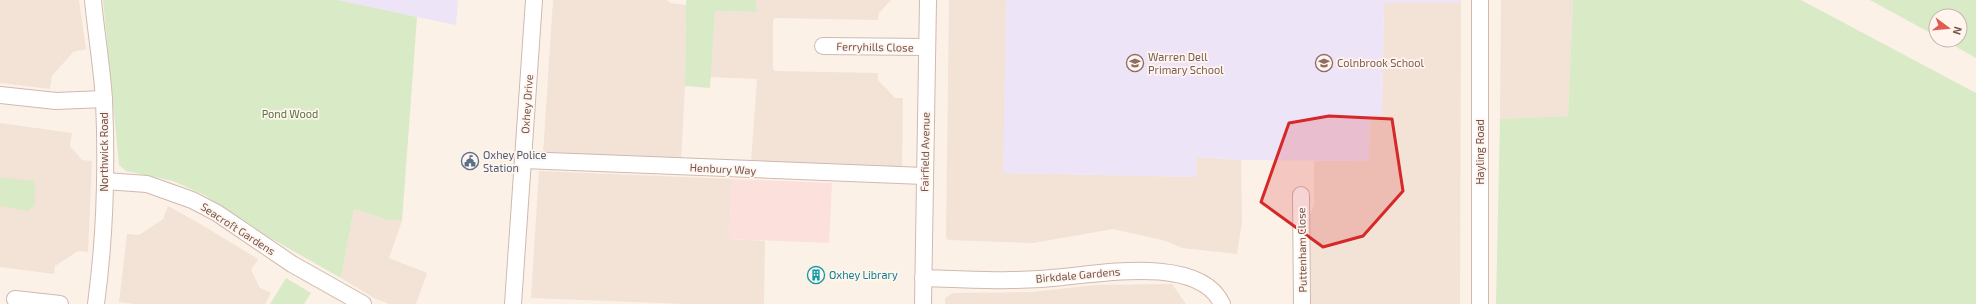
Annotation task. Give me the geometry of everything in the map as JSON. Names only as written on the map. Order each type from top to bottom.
[{"type":"street","name":"Northwick Road","points":[[93,0],[104,99],[105,181],[100,270],[96,304]]},
{"type":"street","name":"Oxhey Drive","points":[[513,304],[534,0]]},
{"type":"street","name":"Fairfield Avenue","points":[[923,304],[928,0]]},
{"type":"street","name":"Hayling Road","points":[[1480,0],[1480,304]]},
{"type":"street","name":"Ferryhills Close","points":[[823,46],[928,47]]},
{"type":"street","points":[[0,95],[56,102],[104,99]]},
{"type":"street","name":"Henbury Way","points":[[523,160],[924,176]]},
{"type":"street","name":"Seacroft Gardens","points":[[105,181],[147,184],[192,200],[217,213],[292,264],[363,304]]},
{"type":"street","name":"Puttenham Close","points":[[1301,195],[1302,304]]},
{"type":"street","name":"Birkdale Gardens","points":[[923,278],[1010,280],[1062,277],[1115,271],[1151,270],[1200,281],[1219,298],[1222,304]]},
{"type":"street","points":[[15,299],[60,304]]},
{"type":"highlighted area","points":[[1329,116],[1392,119],[1403,191],[1363,236],[1323,247],[1261,202],[1289,123]]},
{"type":"shaded area","points":[[0,0],[79,0],[86,49],[73,52],[52,76],[50,89],[0,83]]},
{"type":"shaded area","points":[[338,0],[458,0],[456,25],[417,17]]},
{"type":"shaded area","points":[[553,0],[667,0],[670,3],[686,5],[685,86],[681,160],[543,154]]},
{"type":"shaded area","points":[[756,0],[891,0],[879,13],[878,20],[775,18],[773,20],[773,69],[775,71],[878,73],[878,80],[895,98],[903,98],[902,171],[751,163],[757,79],[710,77],[715,11],[756,12]]},
{"type":"shaded area","points":[[949,0],[1006,0],[1004,173],[1196,177],[1197,157],[1241,160],[1242,222],[1237,254],[1182,248],[1166,241],[1113,229],[1033,243],[948,240],[946,238]]},
{"type":"shaded area","name":"Warren Dell Primary School","points":[[1006,0],[1461,0],[1461,3],[1384,3],[1382,115],[1370,115],[1369,161],[1241,160],[1197,157],[1196,177],[1003,173]]},
{"type":"shaded area","points":[[1501,0],[1573,0],[1568,116],[1500,119]]},
{"type":"shaded area","points":[[1384,3],[1461,3],[1460,304],[1311,304],[1309,227],[1310,215],[1314,205],[1314,161],[1369,161],[1370,115],[1382,115]]},
{"type":"shaded area","points":[[0,123],[72,133],[70,146],[82,160],[92,161],[88,252],[78,251],[55,266],[54,274],[0,267]]},
{"type":"shaded area","points":[[539,171],[732,179],[729,239],[765,241],[764,304],[688,304],[531,298]]},
{"type":"shaded area","points":[[732,179],[832,183],[829,243],[729,239]]},
{"type":"shaded area","points":[[168,206],[258,259],[251,270],[260,288],[271,293],[265,304],[135,304],[119,302],[127,234],[139,235],[163,219]]},
{"type":"shaded area","points":[[354,209],[387,220],[402,221],[389,258],[427,273],[416,304],[389,304],[374,298],[341,278]]},
{"type":"shaded area","points":[[1172,284],[1186,304],[945,304],[945,298],[953,293],[1032,292],[1096,285]]},
{"type":"green space","name":"Pond Wood","points":[[103,0],[338,0],[417,17],[402,221],[387,220],[354,209],[341,278],[265,235],[204,195],[173,181],[126,171],[119,165]]},
{"type":"green space","points":[[686,0],[756,0],[756,12],[715,11],[710,88],[685,86]]},
{"type":"green space","points":[[1573,0],[1801,0],[1976,93],[1976,304],[1496,304],[1500,119],[1568,116]]},
{"type":"green space","points":[[1870,0],[1976,0],[1976,58],[1958,48],[1968,48],[1968,8],[1928,8],[1928,32]]},
{"type":"green space","points":[[0,177],[35,181],[35,205],[27,211],[0,206]]},
{"type":"green space","points":[[286,278],[311,293],[304,304],[270,304]]},
{"type":"place","name":"Warren Dell Primary School","points":[[1135,63]]},
{"type":"place","name":"Colnbrook School","points":[[1324,63]]},
{"type":"place","name":"Oxhey Police Station","points":[[470,161]]},
{"type":"place","name":"Oxhey Library","points":[[816,275]]}]
